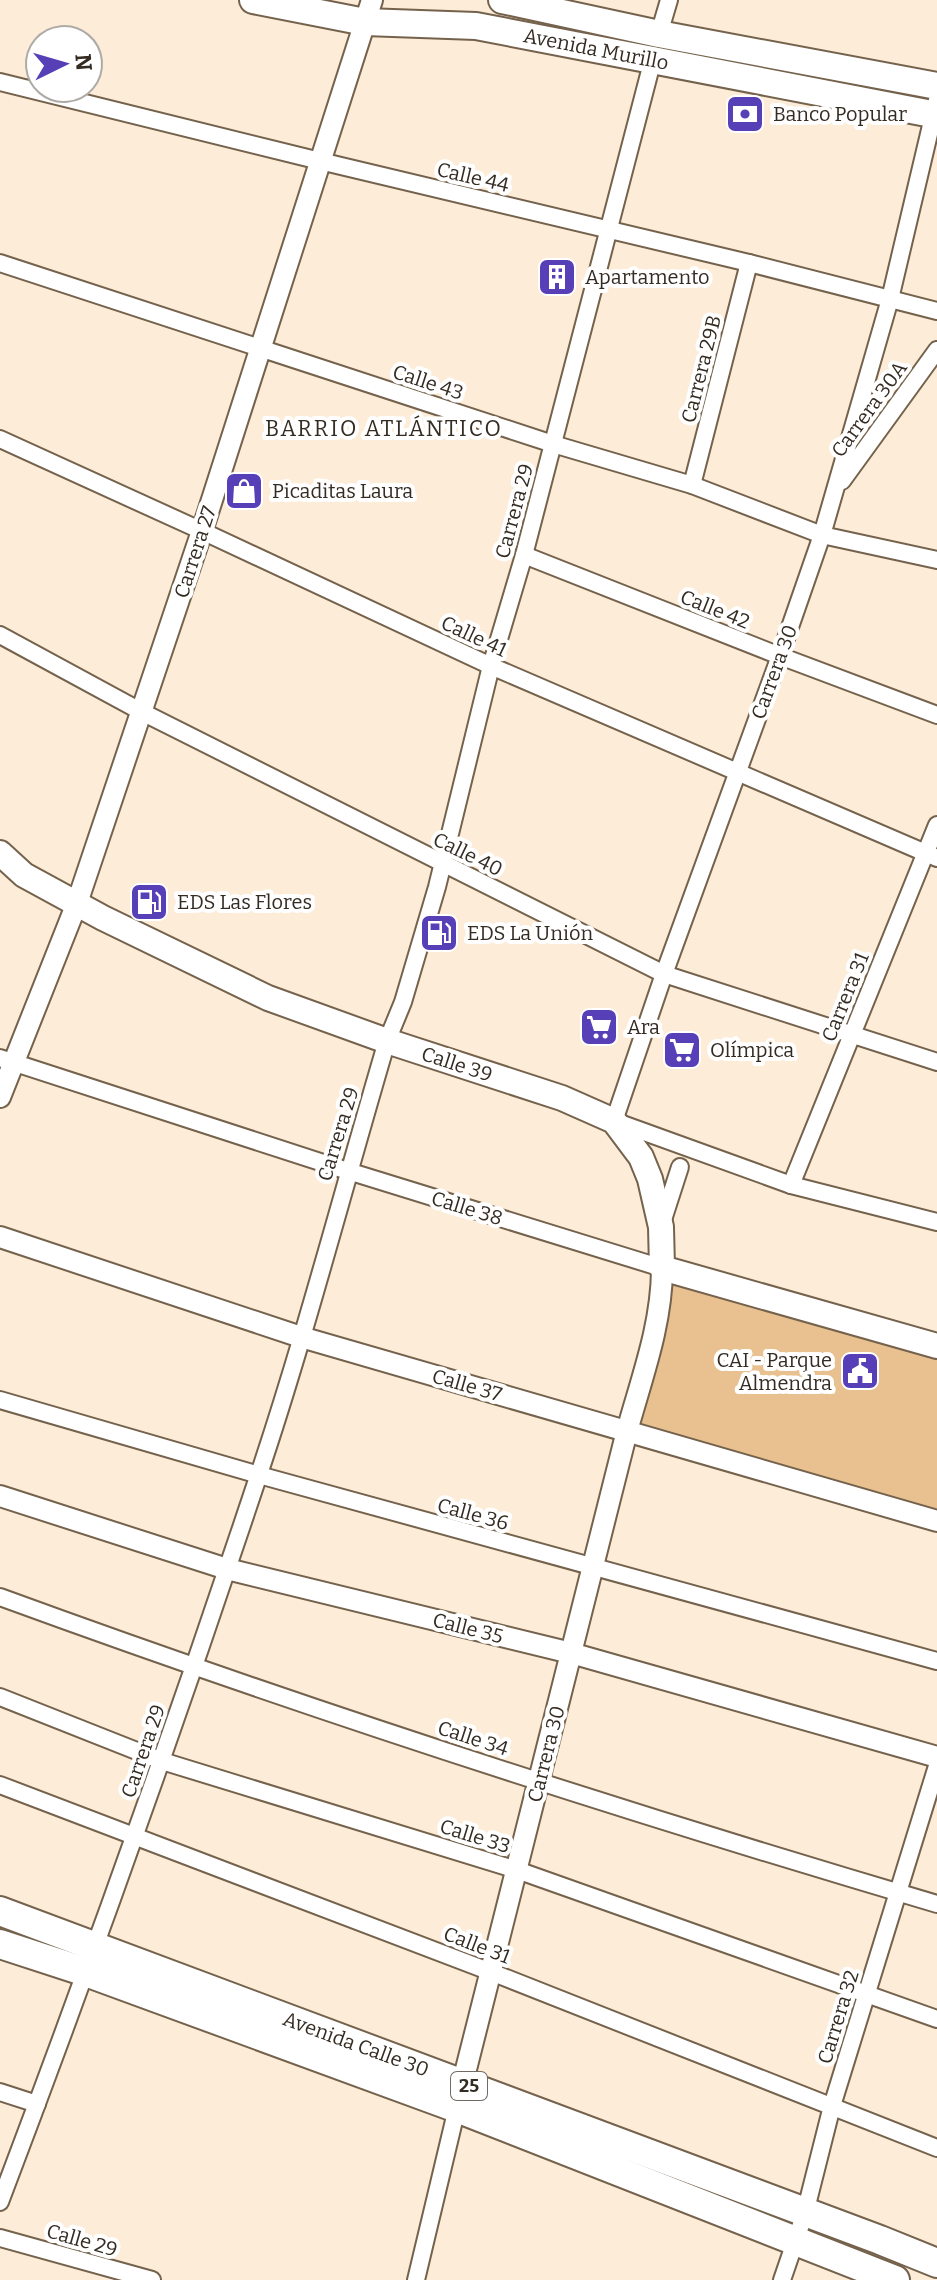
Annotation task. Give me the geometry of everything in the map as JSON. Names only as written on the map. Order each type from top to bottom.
[{"type":"highway","name":"Avenida Calle 30","points":[[0,1911],[90,1960],[460,2096],[805,2213],[937,2263]]},
{"type":"highway","name":"Avenida Calle 30","points":[[0,1944],[90,1960]]},
{"type":"highway","name":"Avenida Calle 30","points":[[460,2096],[795,2241],[895,2280]]},
{"type":"main road","name":"Avenida Murillo","points":[[253,0],[656,47],[937,86]]},
{"type":"main road","name":"Avenida Murillo","points":[[502,0],[656,47],[936,110]]},
{"type":"main road","name":"Calle 39","points":[[0,853],[24,875],[268,998],[562,1098],[614,1121]]},
{"type":"main road","name":"Carrera 30","points":[[614,1121],[641,1157],[650,1179],[661,1227],[662,1268]]},
{"type":"main road","name":"Calle 38","points":[[662,1268],[937,1346]]},
{"type":"street","name":"Carrera 29","points":[[0,2202],[162,1761],[259,1475],[387,1041],[403,1002],[443,864],[491,666],[524,555],[669,0]]},
{"type":"street","name":"Carrera 27","points":[[0,1097],[7,1061],[77,903],[142,712],[368,11]]},
{"type":"street","name":"Calle 44","points":[[0,82],[937,311]]},
{"type":"street","name":"Carrera 30","points":[[614,1121],[822,535],[890,299],[936,110]]},
{"type":"street","name":"Calle 43","points":[[0,263],[553,444],[692,485],[822,535],[937,560]]},
{"type":"street","name":"Carrera 29B","points":[[692,485],[749,263]]},
{"type":"street","name":"Carrera 30A","points":[[834,492],[937,350]]},
{"type":"street","name":"Calle 41","points":[[0,439],[491,666],[932,855]]},
{"type":"street","name":"Calle 42","points":[[524,555],[937,715]]},
{"type":"street","name":"Calle 40","points":[[0,635],[142,712],[664,974],[937,1062]]},
{"type":"street","name":"Carrera 31","points":[[791,1185],[850,1035],[932,855],[937,825]]},
{"type":"street","name":"Calle 38","points":[[7,1061],[662,1268]]},
{"type":"street","name":"Calle 39","points":[[614,1121],[791,1185],[937,1222]]},
{"type":"street","name":"Carrera 30","points":[[661,1227],[680,1167]]},
{"type":"street","name":"Calle 37","points":[[0,1237],[301,1337],[937,1521]]},
{"type":"street","name":"Carrera 30","points":[[416,2280],[627,1431],[658,1322],[662,1268]]},
{"type":"street","name":"Calle 36","points":[[0,1400],[259,1475],[937,1661]]},
{"type":"street","name":"Calle 35","points":[[0,1496],[227,1569],[571,1653],[937,1757]]},
{"type":"street","name":"Calle 34","points":[[0,1597],[193,1668],[539,1781],[937,1904]]},
{"type":"street","name":"Calle 33","points":[[0,1697],[162,1761],[517,1870],[937,2019]]},
{"type":"street","name":"Carrera 32","points":[[782,2280],[805,2213],[832,2106],[937,1766]]},
{"type":"street","name":"Calle 31","points":[[0,1785],[491,1972],[937,2148]]},
{"type":"street","points":[[0,2092],[37,2104]]},
{"type":"street","name":"Calle 29","points":[[0,2238],[152,2280]]},
{"type":"shaded area","points":[[662,1268],[937,1346],[937,1521],[627,1431]]},
{"type":"place","name":"Banco Popular","points":[[745,114]]},
{"type":"place","name":"Apartamento","points":[[557,277]]},
{"type":"place","name":"Picaditas Laura","points":[[244,491]]},
{"type":"place","name":"EDS Las Flores","points":[[149,902]]},
{"type":"place","name":"EDS La Unión","points":[[439,933]]},
{"type":"place","name":"Ara","points":[[599,1027]]},
{"type":"place","name":"Olímpica","points":[[682,1050]]},
{"type":"place","name":"CAI - Parque Almendra","points":[[860,1371]]},
{"type":"district","name":"BARRIO ATLÁNTICO","points":[[384,428]]}]
